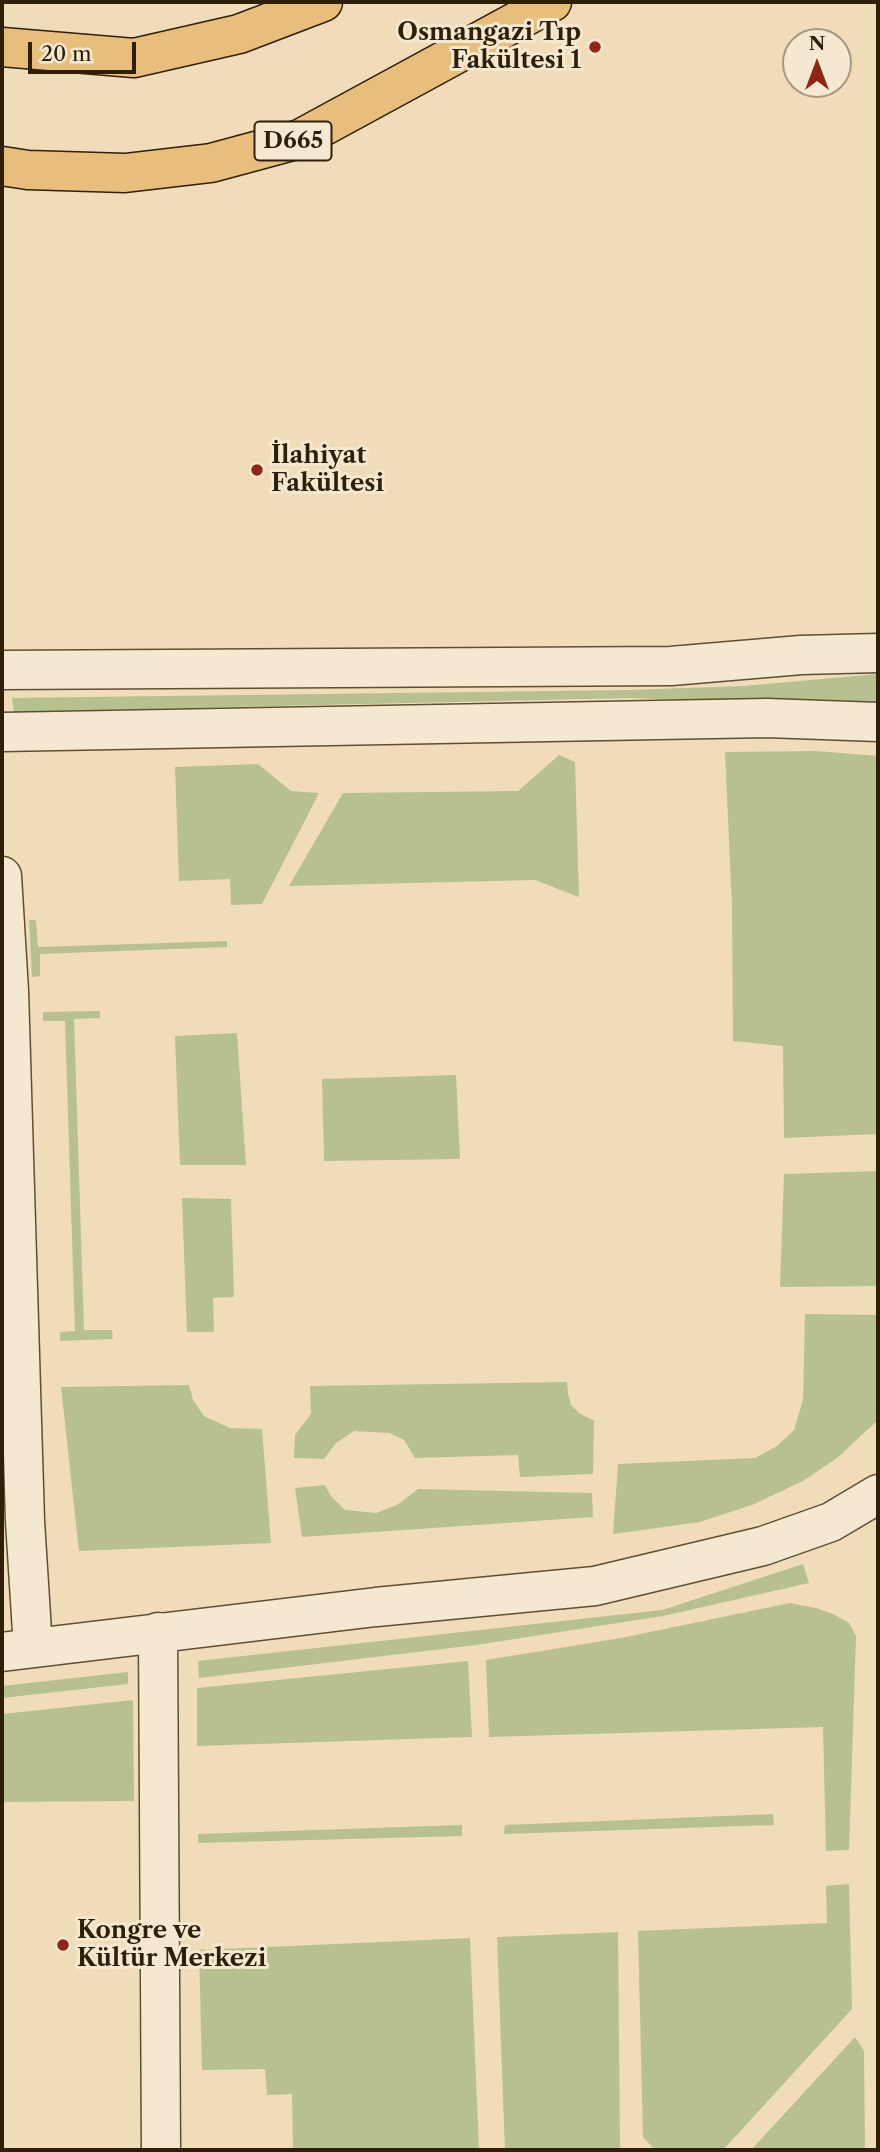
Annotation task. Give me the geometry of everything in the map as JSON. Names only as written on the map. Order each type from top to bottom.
[{"type":"highway","points":[[2,47],[134,58],[239,34],[323,2]]},
{"type":"highway","name":"D665","points":[[2,166],[28,170],[125,173],[211,163],[300,139],[552,2]]},
{"type":"street","points":[[2,670],[671,666],[801,655],[878,653]]},
{"type":"street","points":[[2,733],[767,718],[878,722]]},
{"type":"street","points":[[2,876],[9,1005],[25,1521],[17,1650],[376,1607],[595,1586],[763,1545],[831,1522],[878,1494]]},
{"type":"street","points":[[159,1632],[161,2150]]},
{"type":"green space","points":[[878,674],[878,711],[630,698],[14,712],[12,698],[629,690],[744,686]]},
{"type":"green space","points":[[817,751],[878,756],[878,1134],[784,1138],[783,1046],[733,1041],[732,907],[725,752]]},
{"type":"green space","points":[[559,755],[575,762],[579,897],[535,880],[289,886],[343,793],[518,791]]},
{"type":"green space","points":[[258,764],[291,791],[319,793],[262,904],[231,905],[230,879],[179,881],[175,767]]},
{"type":"green space","points":[[29,920],[36,920],[38,947],[227,941],[227,947],[40,954],[40,976],[32,977]]},
{"type":"green space","points":[[100,1011],[100,1018],[74,1019],[84,1330],[112,1330],[113,1339],[60,1341],[60,1332],[75,1331],[65,1021],[43,1021],[43,1012]]},
{"type":"green space","points":[[237,1033],[246,1165],[180,1165],[175,1036]]},
{"type":"green space","points":[[456,1075],[460,1159],[324,1161],[322,1079]]},
{"type":"green space","points":[[878,1171],[878,1286],[780,1287],[784,1174]]},
{"type":"green space","points":[[182,1198],[231,1199],[234,1297],[213,1298],[214,1332],[187,1332]]},
{"type":"green space","points":[[805,1314],[878,1315],[878,1420],[837,1458],[803,1481],[752,1505],[700,1522],[613,1534],[618,1464],[755,1458],[777,1446],[794,1430],[803,1400]]},
{"type":"green space","points":[[567,1382],[571,1405],[594,1421],[593,1474],[520,1477],[518,1455],[415,1458],[404,1440],[389,1433],[354,1431],[336,1443],[324,1459],[294,1458],[295,1435],[311,1414],[310,1386]]},
{"type":"green space","points":[[189,1385],[193,1400],[204,1416],[230,1428],[262,1429],[271,1543],[79,1551],[61,1387]]},
{"type":"green space","points":[[325,1485],[331,1496],[345,1510],[376,1513],[397,1505],[418,1489],[592,1493],[593,1517],[302,1537],[295,1488]]},
{"type":"green space","points":[[803,1564],[809,1583],[663,1616],[476,1645],[199,1678],[198,1661],[662,1610]]},
{"type":"green space","points":[[790,1603],[833,1614],[849,1623],[856,1636],[849,1850],[826,1851],[823,1727],[489,1737],[486,1660],[621,1638]]},
{"type":"green space","points":[[468,1661],[472,1737],[197,1746],[197,1688]]},
{"type":"green space","points":[[128,1672],[128,1684],[2,1698],[2,1686]]},
{"type":"green space","points":[[133,1700],[134,1801],[2,1802],[2,1714]]},
{"type":"green space","points":[[773,1814],[774,1825],[504,1834],[505,1825]]},
{"type":"green space","points":[[462,1825],[462,1836],[198,1843],[198,1834]]},
{"type":"green space","points":[[849,1884],[852,2009],[723,2150],[655,2150],[643,2137],[638,1931],[827,1923],[826,1886]]},
{"type":"green space","points":[[618,1932],[620,2148],[505,2150],[497,1937]]},
{"type":"green space","points":[[470,1938],[479,2150],[293,2150],[292,2094],[267,2095],[265,2069],[202,2070],[199,1950]]},
{"type":"green space","points":[[855,2037],[864,2051],[865,2150],[751,2150]]},
{"type":"place","name":"Osmangazi Tıp Fakültesi 1","points":[[595,47]]},
{"type":"place","name":"İlahiyat Fakültesi","points":[[257,470]]},
{"type":"place","name":"Kongre ve Kültür Merkezi","points":[[63,1945]]}]
